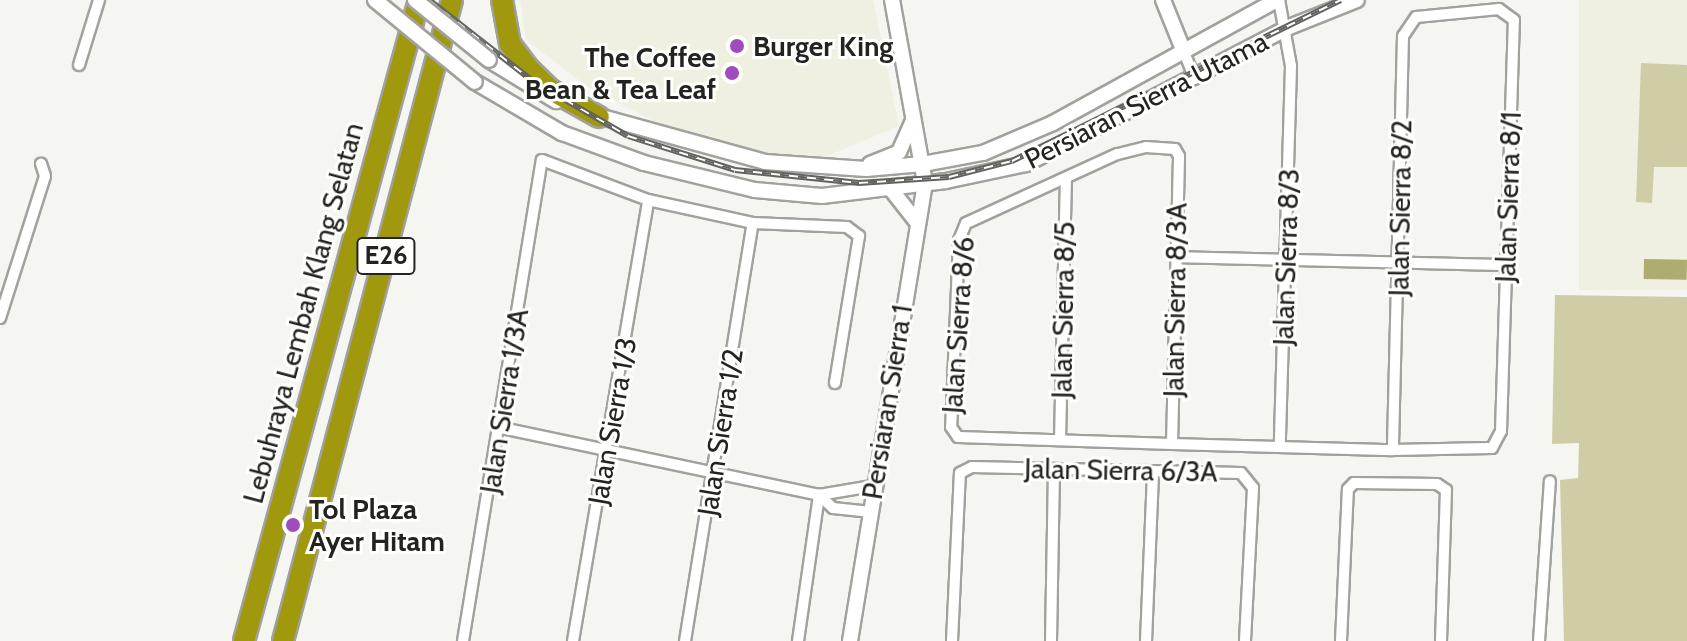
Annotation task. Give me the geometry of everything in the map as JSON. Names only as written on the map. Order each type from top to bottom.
[{"type":"highway","name":"Lebuhraya Lembah Klang Selatan","points":[[244,641],[417,0]]},
{"type":"highway","name":"E26","points":[[283,641],[452,0]]},
{"type":"highway","points":[[502,0],[510,44],[529,69],[551,90],[599,117]]},
{"type":"main road","name":"Persiaran Sierra Utama","points":[[375,0],[475,82],[562,133],[704,180],[795,196],[890,188],[1026,164],[1195,79],[1287,28],[1357,0]]},
{"type":"main road","name":"Persiaran Sierra Utama","points":[[417,0],[489,60],[545,97],[599,117],[765,162],[857,168],[923,164],[1014,141],[1278,0]]},
{"type":"main road","name":"Persiaran Sierra 1","points":[[850,641],[872,486],[925,183],[892,0]]},
{"type":"main road","points":[[1163,0],[1184,52]]},
{"type":"main road","points":[[857,168],[899,152],[910,138],[913,108]]},
{"type":"main road","points":[[890,188],[916,221]]},
{"type":"street","points":[[79,65],[99,0]]},
{"type":"street","name":"Jalan Sierra 8/3","points":[[1278,0],[1287,28],[1291,66],[1280,447]]},
{"type":"street","name":"Jalan Sierra 8/2","points":[[1393,450],[1403,36],[1416,17],[1461,9]]},
{"type":"street","name":"Jalan Sierra 8/1","points":[[1393,450],[1492,448],[1501,431],[1514,20],[1499,9],[1461,9]]},
{"type":"street","points":[[1184,52],[1195,79]]},
{"type":"street","name":"Jalan Sierra 8/3A","points":[[1066,180],[1117,154],[1146,147],[1175,149],[1179,156],[1172,444]]},
{"type":"street","name":"Jalan Sierra 1/3A","points":[[463,641],[502,428],[542,160],[648,200]]},
{"type":"street","points":[[0,318],[45,176],[41,164]]},
{"type":"street","name":"Jalan Sierra 8/6","points":[[1060,440],[958,437],[951,427],[959,240],[974,215],[1066,180]]},
{"type":"street","name":"Jalan Sierra 8/5","points":[[1060,440],[1066,180]]},
{"type":"street","points":[[648,200],[753,223],[847,227],[859,236],[835,383]]},
{"type":"street","name":"Jalan Sierra 1/3","points":[[573,641],[609,451],[648,200]]},
{"type":"street","name":"Jalan Sierra 1/2","points":[[685,641],[715,473],[753,223]]},
{"type":"street","points":[[1176,257],[1506,265]]},
{"type":"street","points":[[502,428],[819,495],[872,486]]},
{"type":"street","points":[[1060,440],[1393,450]]},
{"type":"street","name":"Jalan Sierra 6/3A","points":[[952,641],[960,473],[972,467],[1241,473],[1253,488],[1245,641]]},
{"type":"street","points":[[1051,641],[1054,469]]},
{"type":"street","points":[[1146,641],[1153,471]]},
{"type":"street","points":[[1539,641],[1550,481]]},
{"type":"street","points":[[1341,641],[1348,489],[1354,483],[1382,483],[1437,484],[1446,490],[1441,641]]},
{"type":"street","points":[[819,495],[833,508],[869,512]]},
{"type":"street","points":[[798,641],[819,495]]},
{"type":"shaded area","points":[[520,0],[873,0],[899,126],[817,160],[758,157],[673,131],[588,87],[526,40]]},
{"type":"shaded area","points":[[1579,0],[1687,0],[1687,290],[1579,290]]},
{"type":"shaded area","points":[[1641,63],[1687,65],[1687,167],[1654,167],[1652,203],[1636,202]]},
{"type":"shaded area","points":[[1644,259],[1687,260],[1687,280],[1644,279]]},
{"type":"shaded area","points":[[1555,295],[1687,297],[1687,641],[1564,641],[1560,480],[1578,478],[1579,443],[1552,444]]},
{"type":"railway","points":[[429,0],[534,82],[628,136],[735,170],[859,183],[949,177],[1012,161],[1341,0]]},
{"type":"place","name":"Burger King","points":[[737,46]]},
{"type":"place","name":"The Coffee Bean & Tea Leaf","points":[[732,73]]},
{"type":"place","name":"Tol Plaza Ayer Hitam","points":[[293,525]]}]
